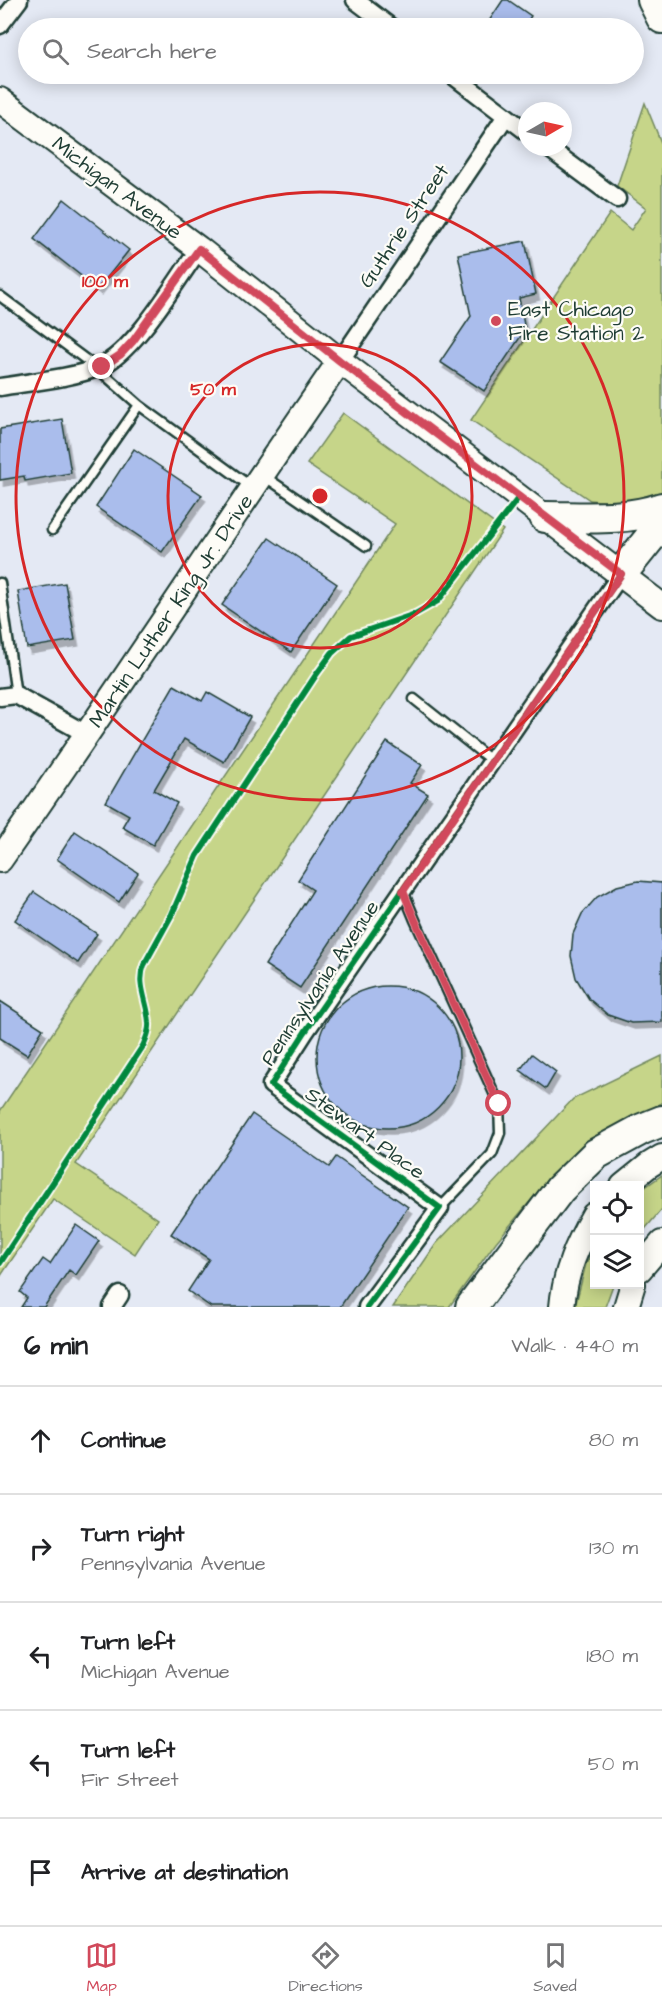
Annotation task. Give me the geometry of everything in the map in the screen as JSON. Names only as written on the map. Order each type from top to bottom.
[{"type":"highway","points":[[653,0],[662,18]]},
{"type":"highway","points":[[545,517],[621,518],[662,508]]},
{"type":"highway","points":[[621,574],[662,523]]},
{"type":"highway","points":[[471,1307],[567,1182],[596,1154],[662,1121]]},
{"type":"main road","name":"Michigan Avenue","points":[[0,100],[199,249],[340,361],[662,606]]},
{"type":"main road","name":"Martin Luther King Jr. Drive","points":[[0,860],[88,735],[168,612],[340,361]]},
{"type":"main road","points":[[628,1181],[662,1157]]},
{"type":"main road","points":[[562,1307],[568,1269],[590,1222]]},
{"type":"main road","points":[[644,1263],[662,1243]]},
{"type":"main road","points":[[626,1307],[631,1289]]},
{"type":"street","points":[[0,25],[19,0]]},
{"type":"street","points":[[355,0],[379,18]]},
{"type":"street","points":[[463,84],[518,125]]},
{"type":"street","name":"Guthrie Street","points":[[340,361],[506,116]]},
{"type":"street","points":[[559,156],[617,199]]},
{"type":"street","points":[[0,387],[84,372],[97,368],[120,355],[133,341],[199,249]]},
{"type":"street","name":"Pennsylvania Avenue","points":[[271,1085],[305,1032],[621,574]]},
{"type":"street","points":[[8,696],[88,735]]},
{"type":"street","name":"Stewart Place","points":[[271,1085],[440,1208]]},
{"type":"street","points":[[367,1307],[440,1208]]},
{"type":"lane","points":[[0,296],[97,368],[139,405],[257,481],[366,546]]},
{"type":"lane","points":[[52,530],[139,405]]},
{"type":"lane","points":[[0,583],[8,696]]},
{"type":"lane","points":[[414,699],[492,761]]},
{"type":"lane","points":[[403,891],[499,1104],[500,1133],[492,1154],[440,1208]]},
{"type":"green space","points":[[645,103],[662,145],[662,492],[627,504],[590,500],[471,420],[610,213],[631,230],[646,208],[617,186]]},
{"type":"green space","points":[[343,413],[503,530],[76,1164],[158,1219],[135,1254],[53,1199],[0,1277],[0,1111],[395,524],[307,464]]},
{"type":"green space","points":[[662,1056],[662,1103],[596,1138],[542,1187],[496,1242],[449,1307],[393,1307],[436,1244],[573,1099]]},
{"type":"green space","points":[[662,1175],[662,1209],[644,1230],[644,1188]]},
{"type":"green space","points":[[590,1256],[590,1289],[612,1289],[605,1307],[575,1307]]},
{"type":"building","points":[[503,0],[508,0],[531,16],[530,18],[491,18]]},
{"type":"building","points":[[64,199],[129,250],[98,289],[34,239]]},
{"type":"building","name":"East Chicago Fire Station 2","points":[[525,241],[536,294],[519,298],[525,330],[484,391],[440,362],[471,316],[458,254]]},
{"type":"building","points":[[62,419],[71,473],[25,481],[24,476],[0,480],[0,429]]},
{"type":"building","points":[[134,449],[202,495],[162,552],[96,507]]},
{"type":"building","points":[[269,538],[337,584],[291,652],[222,605]]},
{"type":"building","points":[[65,583],[75,640],[27,648],[18,591]]},
{"type":"building","points":[[174,685],[202,701],[207,692],[250,717],[224,762],[184,739],[154,790],[177,803],[153,845],[122,827],[129,815],[106,802]]},
{"type":"building","points":[[387,742],[422,765],[410,783],[428,794],[300,988],[265,965],[313,890],[298,880]]},
{"type":"building","points":[[75,831],[138,873],[119,902],[57,859]]},
{"type":"building","points":[[638,881],[662,883],[662,1022],[631,1023],[608,1015],[589,999],[576,978],[571,956],[573,934],[582,914],[597,897],[617,886]]},
{"type":"building","points":[[34,892],[97,934],[78,963],[15,920]]},
{"type":"building","points":[[388,986],[415,992],[438,1007],[453,1030],[459,1057],[453,1084],[438,1107],[415,1122],[388,1128],[361,1122],[338,1107],[323,1084],[317,1057],[323,1030],[338,1007],[361,992]]},
{"type":"building","points":[[0,1001],[43,1029],[27,1055],[0,1038]]},
{"type":"building","points":[[532,1054],[556,1072],[546,1089],[520,1070]]},
{"type":"building","points":[[252,1114],[329,1167],[336,1157],[408,1207],[340,1307],[211,1307],[188,1291],[209,1259],[171,1234]]},
{"type":"building","points":[[76,1225],[99,1241],[76,1275],[69,1270],[44,1307],[21,1307],[27,1298],[20,1292],[43,1259],[50,1264]]},
{"type":"cycle path","points":[[0,1263],[143,1046],[149,1026],[141,980],[144,965],[172,914],[197,856],[316,675],[332,653],[351,636],[415,614],[438,601],[519,497]]},
{"type":"cycle path","points":[[367,1307],[440,1208],[271,1085],[305,1032],[621,574]]},
{"type":"place","name":"East Chicago Fire Station 2","points":[[496,321]]},
{"type":"route","points":[[102,367],[120,355],[133,341],[199,249],[340,361],[621,574],[403,891],[499,1104]]}]
